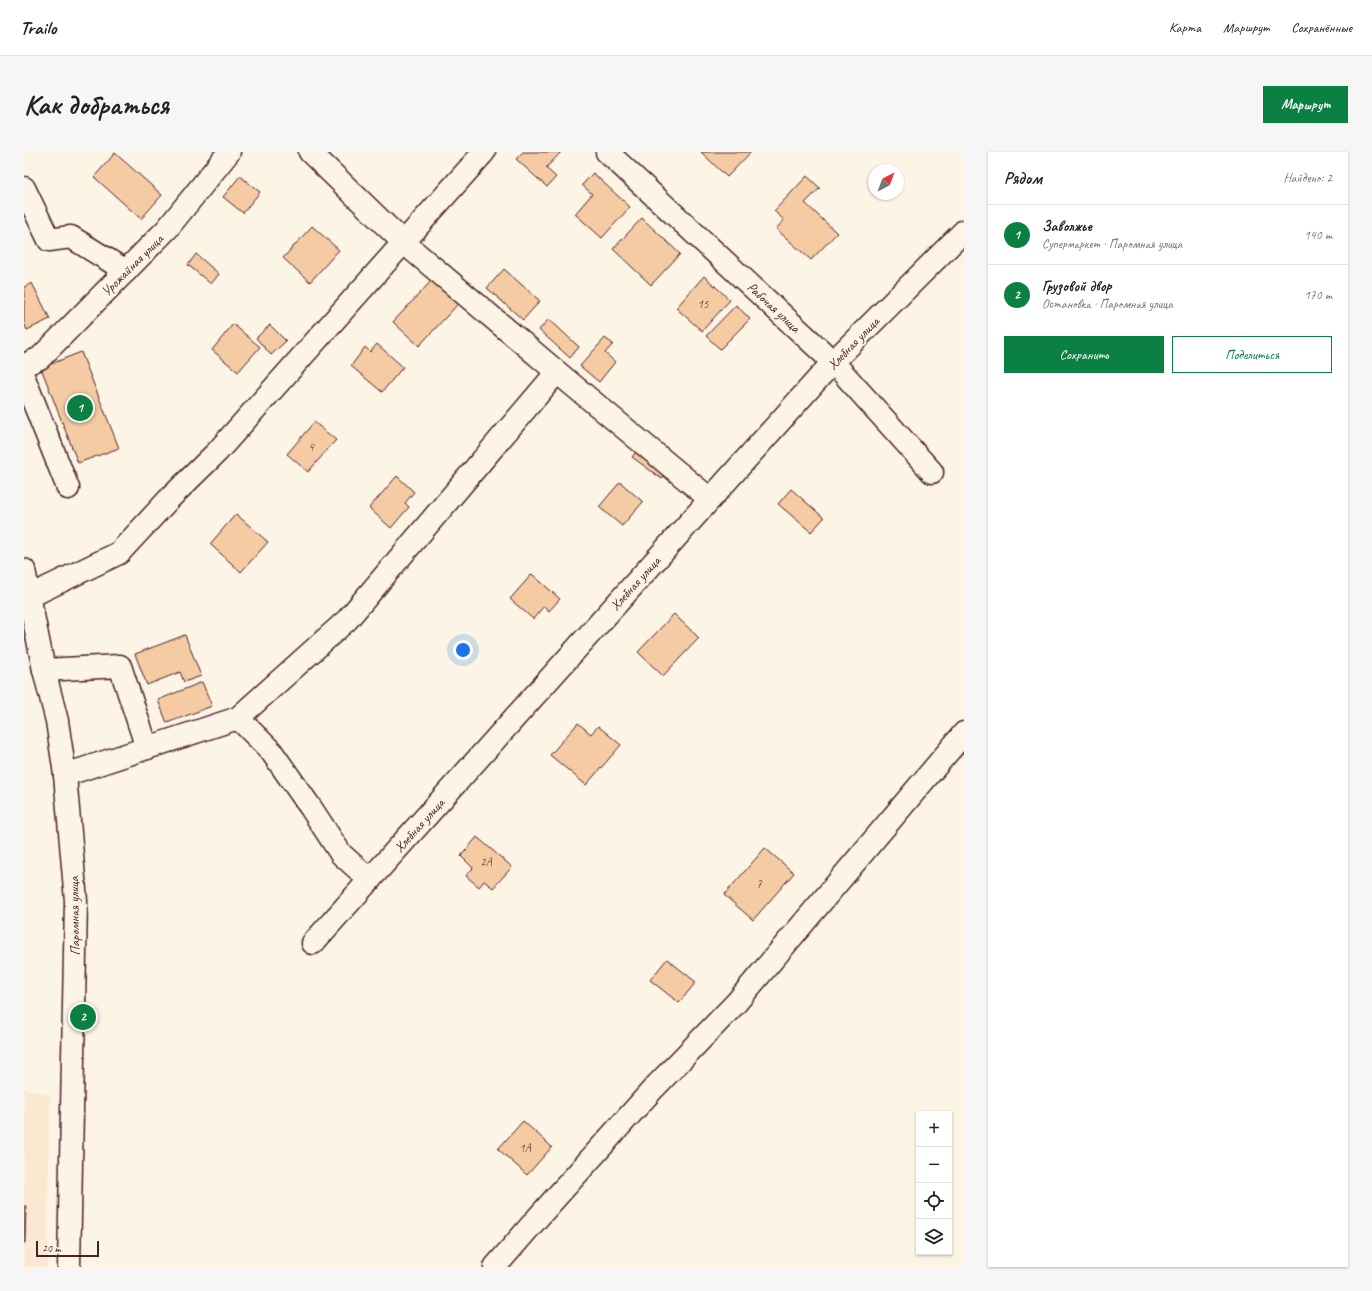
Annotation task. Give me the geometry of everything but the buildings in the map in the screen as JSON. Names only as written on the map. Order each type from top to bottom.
[{"type":"street","name":"Урожайная улица","points":[[24,364],[40,358],[167,229],[229,152]]},
{"type":"street","points":[[310,152],[403,242],[710,499]]},
{"type":"street","points":[[30,596],[120,553],[169,499],[218,452],[484,152]]},
{"type":"street","name":"Рабочая улица","points":[[607,152],[833,362],[932,472]]},
{"type":"street","points":[[24,188],[49,240],[71,237],[126,271]]},
{"type":"street","name":"Хлебная улица","points":[[314,943],[833,362],[964,231]]},
{"type":"street","points":[[65,775],[238,718],[348,620],[557,372]]},
{"type":"street","points":[[24,378],[68,488]]},
{"type":"street","name":"Паромная улица","points":[[24,570],[44,670],[57,721],[65,775],[76,901],[69,1267]]},
{"type":"street","points":[[44,670],[120,666],[147,748]]},
{"type":"street","points":[[238,718],[271,751],[341,854],[370,880]]},
{"type":"street","points":[[495,1267],[654,1088],[736,1003],[964,733]]},
{"type":"shaded area","points":[[24,1089],[50,1095],[47,1267],[24,1267]]},
{"type":"place","name":"Заволжье","points":[[80,408]]},
{"type":"place","name":"Грузовой двор","points":[[83,1017]]}]
